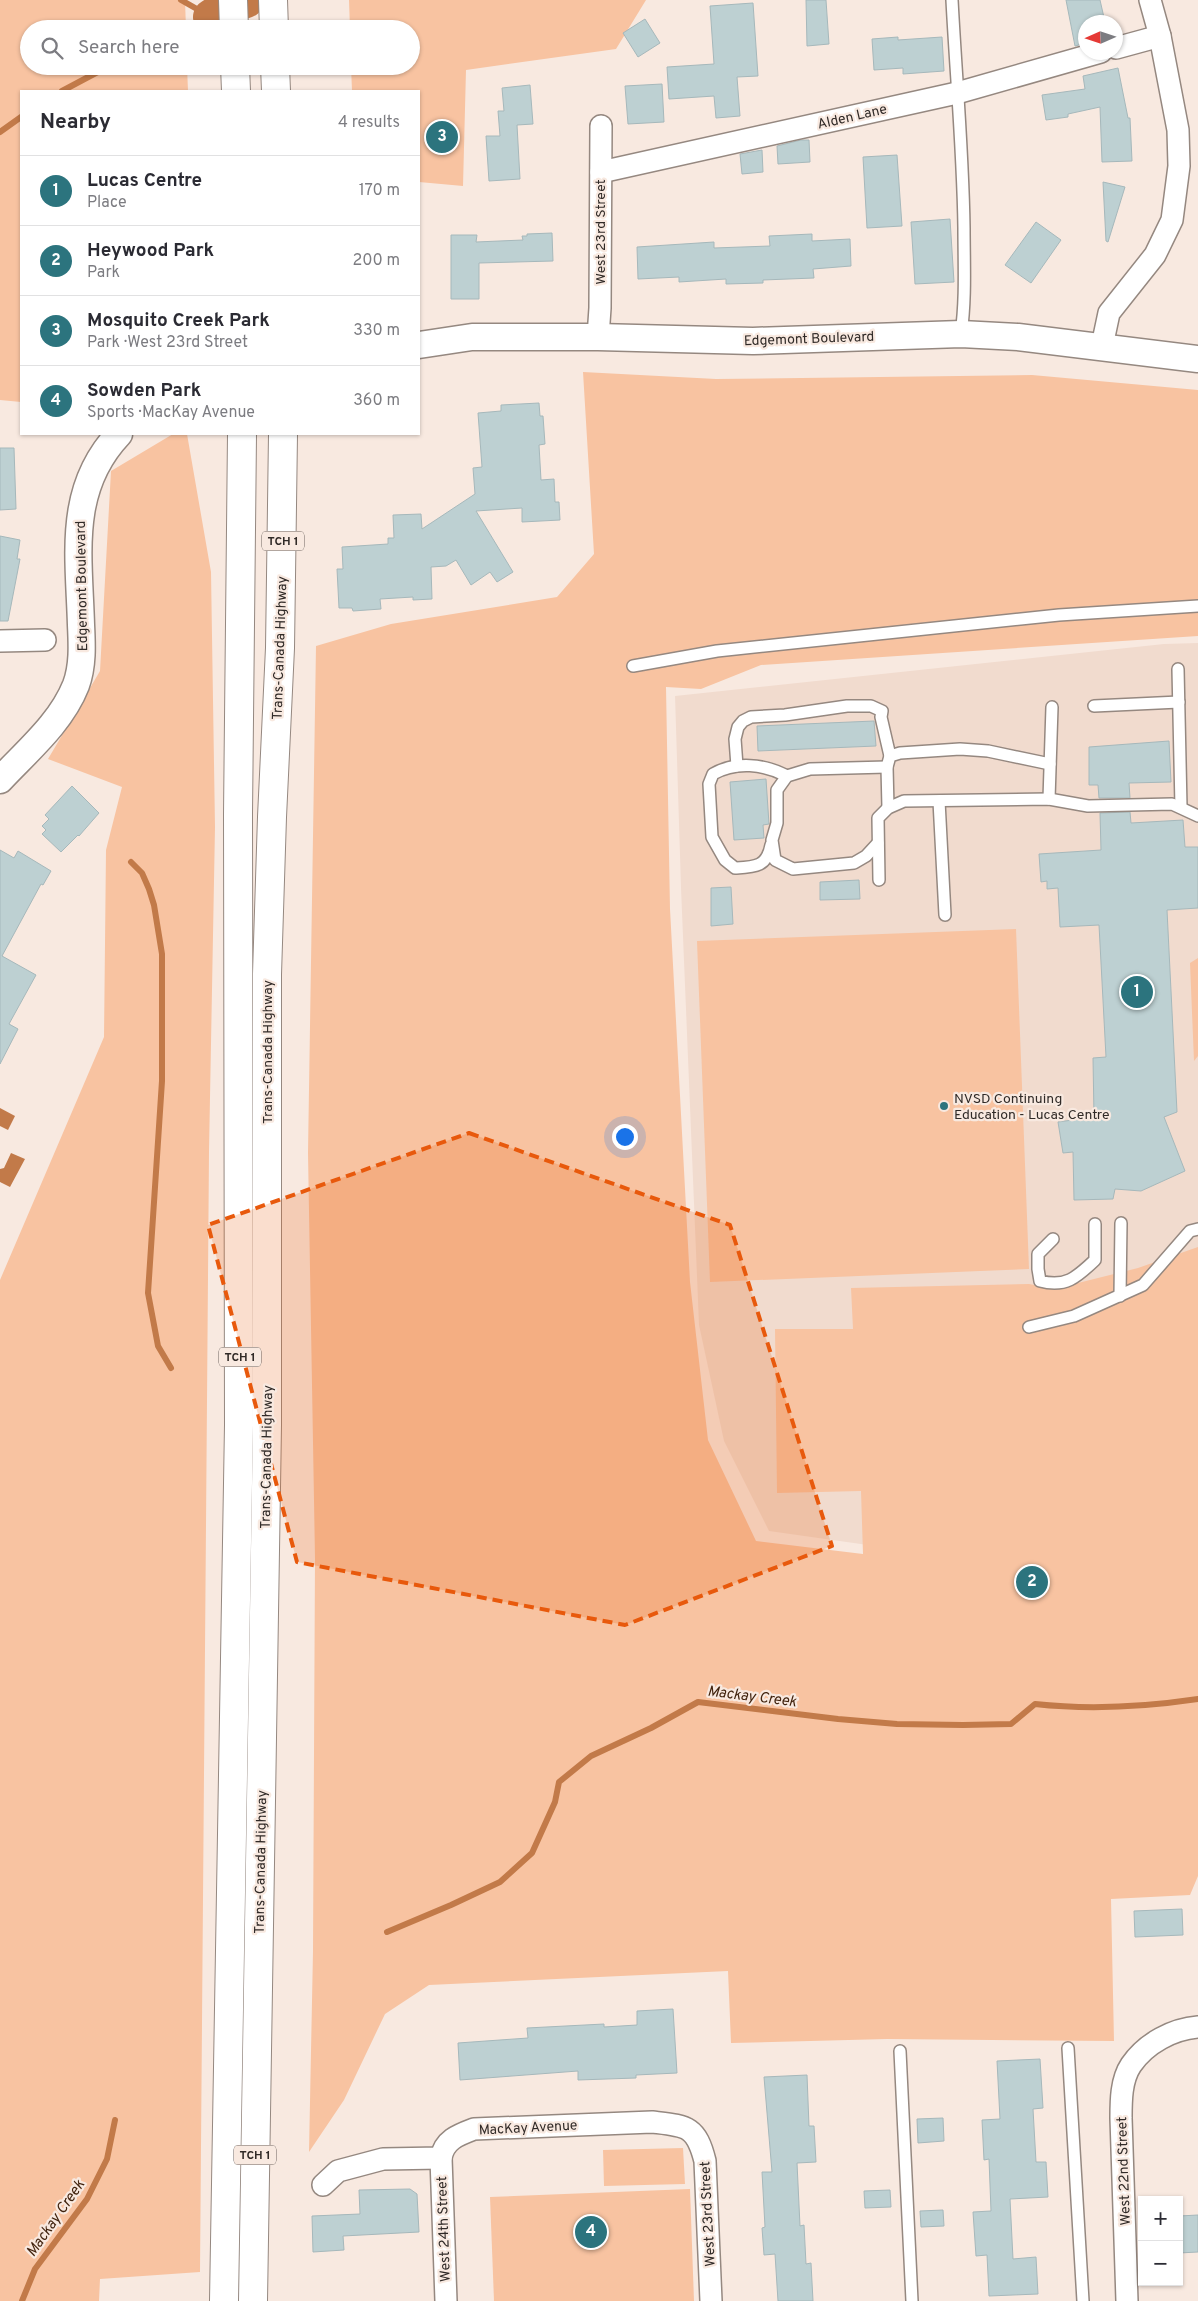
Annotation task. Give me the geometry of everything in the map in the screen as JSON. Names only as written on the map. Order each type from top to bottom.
[{"type":"highway","points":[[233,0],[234,20]]},
{"type":"highway","points":[[273,0],[274,20]]},
{"type":"highway","points":[[285,0],[285,20]]},
{"type":"highway","points":[[236,75],[236,90]]},
{"type":"highway","points":[[276,75],[276,90]]},
{"type":"highway","points":[[283,90],[284,75]]},
{"type":"highway","name":"Trans-Canada Highway","points":[[224,2301],[239,1415],[238,814],[242,435]]},
{"type":"highway","name":"Trans-Canada Highway","points":[[253,2301],[267,1415],[267,974],[272,807],[280,648],[284,435]]},
{"type":"street","points":[[1102,346],[1109,313],[1155,255],[1172,220],[1179,166],[1178,130],[1160,36],[1150,0]]},
{"type":"street","points":[[1123,46],[1160,36]]},
{"type":"street","name":"Alden Lane","points":[[601,172],[957,93],[1078,59]]},
{"type":"street","name":"West 23rd Street","points":[[598,337],[600,308],[601,126]]},
{"type":"street","name":"Edgemont Boulevard","points":[[420,345],[472,337],[598,337],[753,341],[961,334],[1018,337],[1198,359]]},
{"type":"street","name":"Edgemont Boulevard","points":[[0,780],[53,723],[65,706],[76,684],[82,659],[79,529],[82,505],[99,457],[118,435]]},
{"type":"street","points":[[0,641],[45,640]]},
{"type":"street","name":"West 22nd Street","points":[[1127,2301],[1121,2101],[1125,2078],[1131,2065],[1161,2038],[1198,2027]]},
{"type":"street","name":"MacKay Avenue","points":[[441,2158],[443,2148],[450,2140],[474,2129],[652,2122],[676,2125],[692,2131]]},
{"type":"street","name":"West 23rd Street","points":[[692,2131],[701,2144],[705,2161],[711,2301]]},
{"type":"street","points":[[323,2185],[338,2171],[383,2160],[441,2158]]},
{"type":"street","name":"West 24th Street","points":[[441,2158],[446,2301]]},
{"type":"lane","points":[[952,0],[962,148],[965,304],[961,334]]},
{"type":"lane","points":[[633,666],[727,650],[1059,615],[1198,606]]},
{"type":"lane","points":[[1178,670],[1181,807]]},
{"type":"lane","points":[[1094,706],[1179,702]]},
{"type":"lane","points":[[737,766],[735,739],[738,727],[743,721],[752,717],[785,715],[847,706],[871,706],[882,711],[881,718],[889,762],[888,808]]},
{"type":"lane","points":[[1048,799],[1052,707]]},
{"type":"lane","points":[[787,776],[773,769],[754,765],[724,768],[713,774],[709,784],[712,837],[725,860],[735,868],[760,864],[769,856],[777,823],[777,790],[787,776],[810,769],[889,762],[900,753],[960,749],[988,751],[1050,764]]},
{"type":"lane","points":[[879,880],[878,818],[888,808],[904,801],[1048,799],[1088,806],[1172,804],[1198,816]]},
{"type":"lane","points":[[939,801],[944,915]]},
{"type":"lane","points":[[772,840],[775,860],[793,869],[854,863],[866,856],[878,843]]},
{"type":"lane","points":[[1120,1296],[1121,1222]]},
{"type":"lane","points":[[1053,1239],[1038,1254],[1040,1281],[1052,1284],[1075,1279],[1095,1260],[1095,1224]]},
{"type":"lane","points":[[1029,1327],[1074,1316],[1143,1285],[1190,1231],[1198,1229]]},
{"type":"lane","points":[[1068,2048],[1083,2301]]},
{"type":"lane","points":[[900,2051],[912,2301]]},
{"type":"highlighted area","points":[[469,1133],[730,1225],[832,1546],[625,1625],[297,1562],[208,1225]]},
{"type":"shaded area","points":[[0,0],[185,0],[186,20],[20,20],[20,75],[187,75],[188,90],[20,90],[20,402],[0,400]]},
{"type":"shaded area","points":[[349,0],[646,0],[616,49],[466,70],[463,186],[420,182],[420,90],[352,90],[351,75],[420,75],[420,20],[350,20]]},
{"type":"shaded area","points":[[583,372],[716,379],[1032,375],[1198,390],[1198,636],[761,665],[701,689],[666,687],[670,909],[690,1282],[708,1440],[756,1541],[863,1554],[861,1491],[777,1493],[775,1329],[853,1329],[851,1288],[1029,1284],[1051,1288],[1138,1268],[1198,1247],[1198,1876],[1190,1895],[1111,1899],[1114,2041],[887,2039],[731,2043],[728,1971],[429,1985],[385,2014],[344,2100],[309,2152],[313,1951],[315,1558],[308,1153],[316,646],[391,624],[557,597],[594,554]]},
{"type":"shaded area","points":[[171,435],[187,435],[211,572],[215,827],[209,1152],[200,2272],[100,2279],[99,2301],[0,2301],[0,1280],[104,1037],[106,850],[122,787],[48,759],[100,671],[111,471]]},
{"type":"shaded area","name":"NVSD Continuing Education - Lucas Centre","points":[[1198,643],[1198,1487],[889,1548],[769,1531],[724,1441],[699,1325],[675,696],[1164,644]]},
{"type":"shaded area","points":[[1016,929],[1029,1269],[710,1282],[697,941]]},
{"type":"shaded area","points":[[1198,958],[1198,1056],[1194,1061],[1190,963]]},
{"type":"shaded area","points":[[0,1108],[15,1116],[8,1130],[0,1126]]},
{"type":"shaded area","points":[[11,1153],[25,1159],[10,1187],[0,1182],[0,1169],[4,1168]]},
{"type":"shaded area","points":[[683,2148],[685,2184],[604,2186],[603,2150]]},
{"type":"shaded area","points":[[690,2189],[694,2301],[494,2301],[490,2197]]},
{"type":"building","points":[[806,0],[826,0],[829,44],[807,46]]},
{"type":"building","points":[[1066,0],[1100,0],[1103,15],[1078,15],[1078,45],[1075,46]]},
{"type":"building","points":[[753,3],[758,76],[737,77],[740,116],[716,118],[714,96],[669,99],[667,67],[714,64],[710,6]]},
{"type":"building","points":[[645,19],[660,43],[638,57],[623,33]]},
{"type":"building","points":[[898,37],[898,40],[942,37],[944,71],[903,74],[903,68],[874,70],[872,39]]},
{"type":"building","points":[[1118,68],[1128,118],[1130,118],[1132,161],[1102,162],[1100,107],[1068,114],[1068,117],[1046,120],[1042,95],[1085,89],[1083,76]]},
{"type":"building","points":[[662,84],[664,122],[628,124],[625,86]]},
{"type":"building","points":[[530,85],[533,124],[517,125],[520,179],[489,181],[486,136],[500,136],[498,111],[504,111],[502,88]]},
{"type":"building","points":[[809,140],[810,162],[778,164],[777,146]]},
{"type":"building","points":[[762,150],[763,172],[742,174],[740,154]]},
{"type":"building","points":[[897,155],[902,226],[867,228],[863,157]]},
{"type":"building","points":[[1103,182],[1125,187],[1108,242],[1106,241]]},
{"type":"building","points":[[950,219],[954,282],[915,284],[911,222]]},
{"type":"building","points":[[1036,222],[1061,240],[1031,283],[1005,265]]},
{"type":"building","points":[[552,233],[553,261],[479,263],[479,299],[451,299],[451,235],[477,235],[476,242],[523,240],[522,236],[527,236],[527,234]]},
{"type":"building","points":[[812,234],[812,241],[850,239],[851,266],[813,269],[814,278],[763,280],[763,283],[726,284],[726,279],[679,282],[679,277],[638,279],[637,247],[714,242],[714,248],[770,246],[769,236]]},
{"type":"building","points":[[539,403],[540,416],[543,416],[545,444],[539,445],[541,480],[554,479],[555,502],[559,502],[560,520],[522,522],[522,508],[476,511],[513,572],[497,582],[490,572],[471,585],[456,560],[446,566],[431,567],[432,599],[413,600],[413,597],[380,599],[381,609],[353,611],[352,608],[339,608],[337,569],[343,569],[342,547],[388,544],[388,538],[394,538],[393,515],[421,514],[422,529],[475,494],[473,468],[482,467],[478,413],[501,411],[501,405]]},
{"type":"building","points":[[0,448],[14,448],[16,509],[0,510]]},
{"type":"building","points":[[0,536],[20,540],[17,559],[20,559],[8,621],[0,621]]},
{"type":"building","points":[[874,721],[876,746],[758,751],[757,726]]},
{"type":"building","points":[[1169,741],[1171,782],[1129,783],[1130,798],[1099,798],[1098,785],[1089,785],[1089,747]]},
{"type":"building","points":[[766,779],[769,824],[763,825],[764,838],[734,840],[730,782]]},
{"type":"building","points":[[72,786],[99,813],[79,836],[61,852],[42,834],[46,830],[42,826],[49,819],[45,815]]},
{"type":"building","points":[[1130,812],[1131,823],[1183,820],[1185,847],[1198,847],[1198,908],[1167,910],[1177,1112],[1164,1117],[1185,1171],[1141,1191],[1115,1189],[1113,1199],[1074,1200],[1073,1152],[1063,1153],[1058,1122],[1094,1117],[1093,1058],[1106,1057],[1099,925],[1060,927],[1058,888],[1047,889],[1047,881],[1041,882],[1039,854],[1101,850],[1100,813]]},
{"type":"building","points":[[0,850],[14,858],[18,851],[51,871],[43,885],[41,884],[2,956],[36,975],[9,1024],[18,1029],[0,1064]]},
{"type":"building","points":[[859,880],[860,899],[820,900],[820,882]]},
{"type":"building","points":[[731,887],[733,924],[711,926],[711,888]]},
{"type":"building","points":[[1182,1909],[1183,1935],[1135,1937],[1134,1911]]},
{"type":"building","points":[[673,2009],[677,2073],[636,2075],[636,2078],[578,2080],[578,2071],[460,2080],[458,2043],[528,2038],[527,2028],[604,2024],[604,2027],[637,2025],[637,2011]]},
{"type":"building","points":[[1040,2059],[1043,2108],[1033,2109],[1036,2162],[1046,2162],[1048,2197],[1010,2199],[1013,2259],[1036,2257],[1038,2294],[989,2296],[987,2255],[976,2256],[973,2212],[991,2211],[989,2159],[984,2160],[982,2120],[1000,2119],[997,2061]]},
{"type":"building","points":[[807,2075],[809,2126],[814,2126],[816,2162],[797,2163],[800,2226],[804,2225],[806,2264],[811,2263],[813,2301],[778,2301],[775,2254],[764,2255],[762,2228],[765,2227],[762,2172],[772,2172],[764,2077]]},
{"type":"building","points":[[943,2118],[944,2141],[918,2143],[917,2119]]},
{"type":"building","points":[[410,2189],[417,2194],[419,2232],[343,2236],[344,2250],[313,2252],[312,2216],[360,2214],[359,2190]]},
{"type":"building","points":[[890,2190],[891,2207],[865,2208],[864,2191]]},
{"type":"building","points":[[943,2210],[944,2226],[921,2227],[920,2211]]},
{"type":"building","points":[[1198,2215],[1198,2252],[1183,2253],[1183,2216]]},
{"type":"waterway","points":[[181,0],[211,17]]},
{"type":"waterway","points":[[211,17],[229,6],[246,0]]},
{"type":"waterway","points":[[205,20],[211,17]]},
{"type":"waterway","points":[[64,90],[92,75]]},
{"type":"waterway","points":[[0,132],[20,118]]},
{"type":"waterway","points":[[131,862],[142,873],[149,889],[154,905],[162,954],[162,1081],[148,1293],[158,1346],[171,1368]]},
{"type":"waterway","name":"Mackay Creek","points":[[387,1932],[500,1882],[532,1853],[555,1802],[559,1782],[591,1756],[651,1728],[698,1702],[838,1719],[897,1724],[963,1725],[1011,1724],[1035,1704],[1116,1707],[1198,1699]]},
{"type":"waterway","name":"Mackay Creek","points":[[22,2301],[35,2269],[87,2199],[107,2159],[115,2120]]},
{"type":"place","name":"Mosquito Creek Park","points":[[442,137]]},
{"type":"place","name":"Lucas Centre","points":[[1137,992]]},
{"type":"place","name":"NVSD Continuing Education - Lucas Centre","points":[[944,1106]]},
{"type":"place","name":"Heywood Park","points":[[1032,1582]]},
{"type":"place","name":"Sowden Park","points":[[591,2232]]}]
